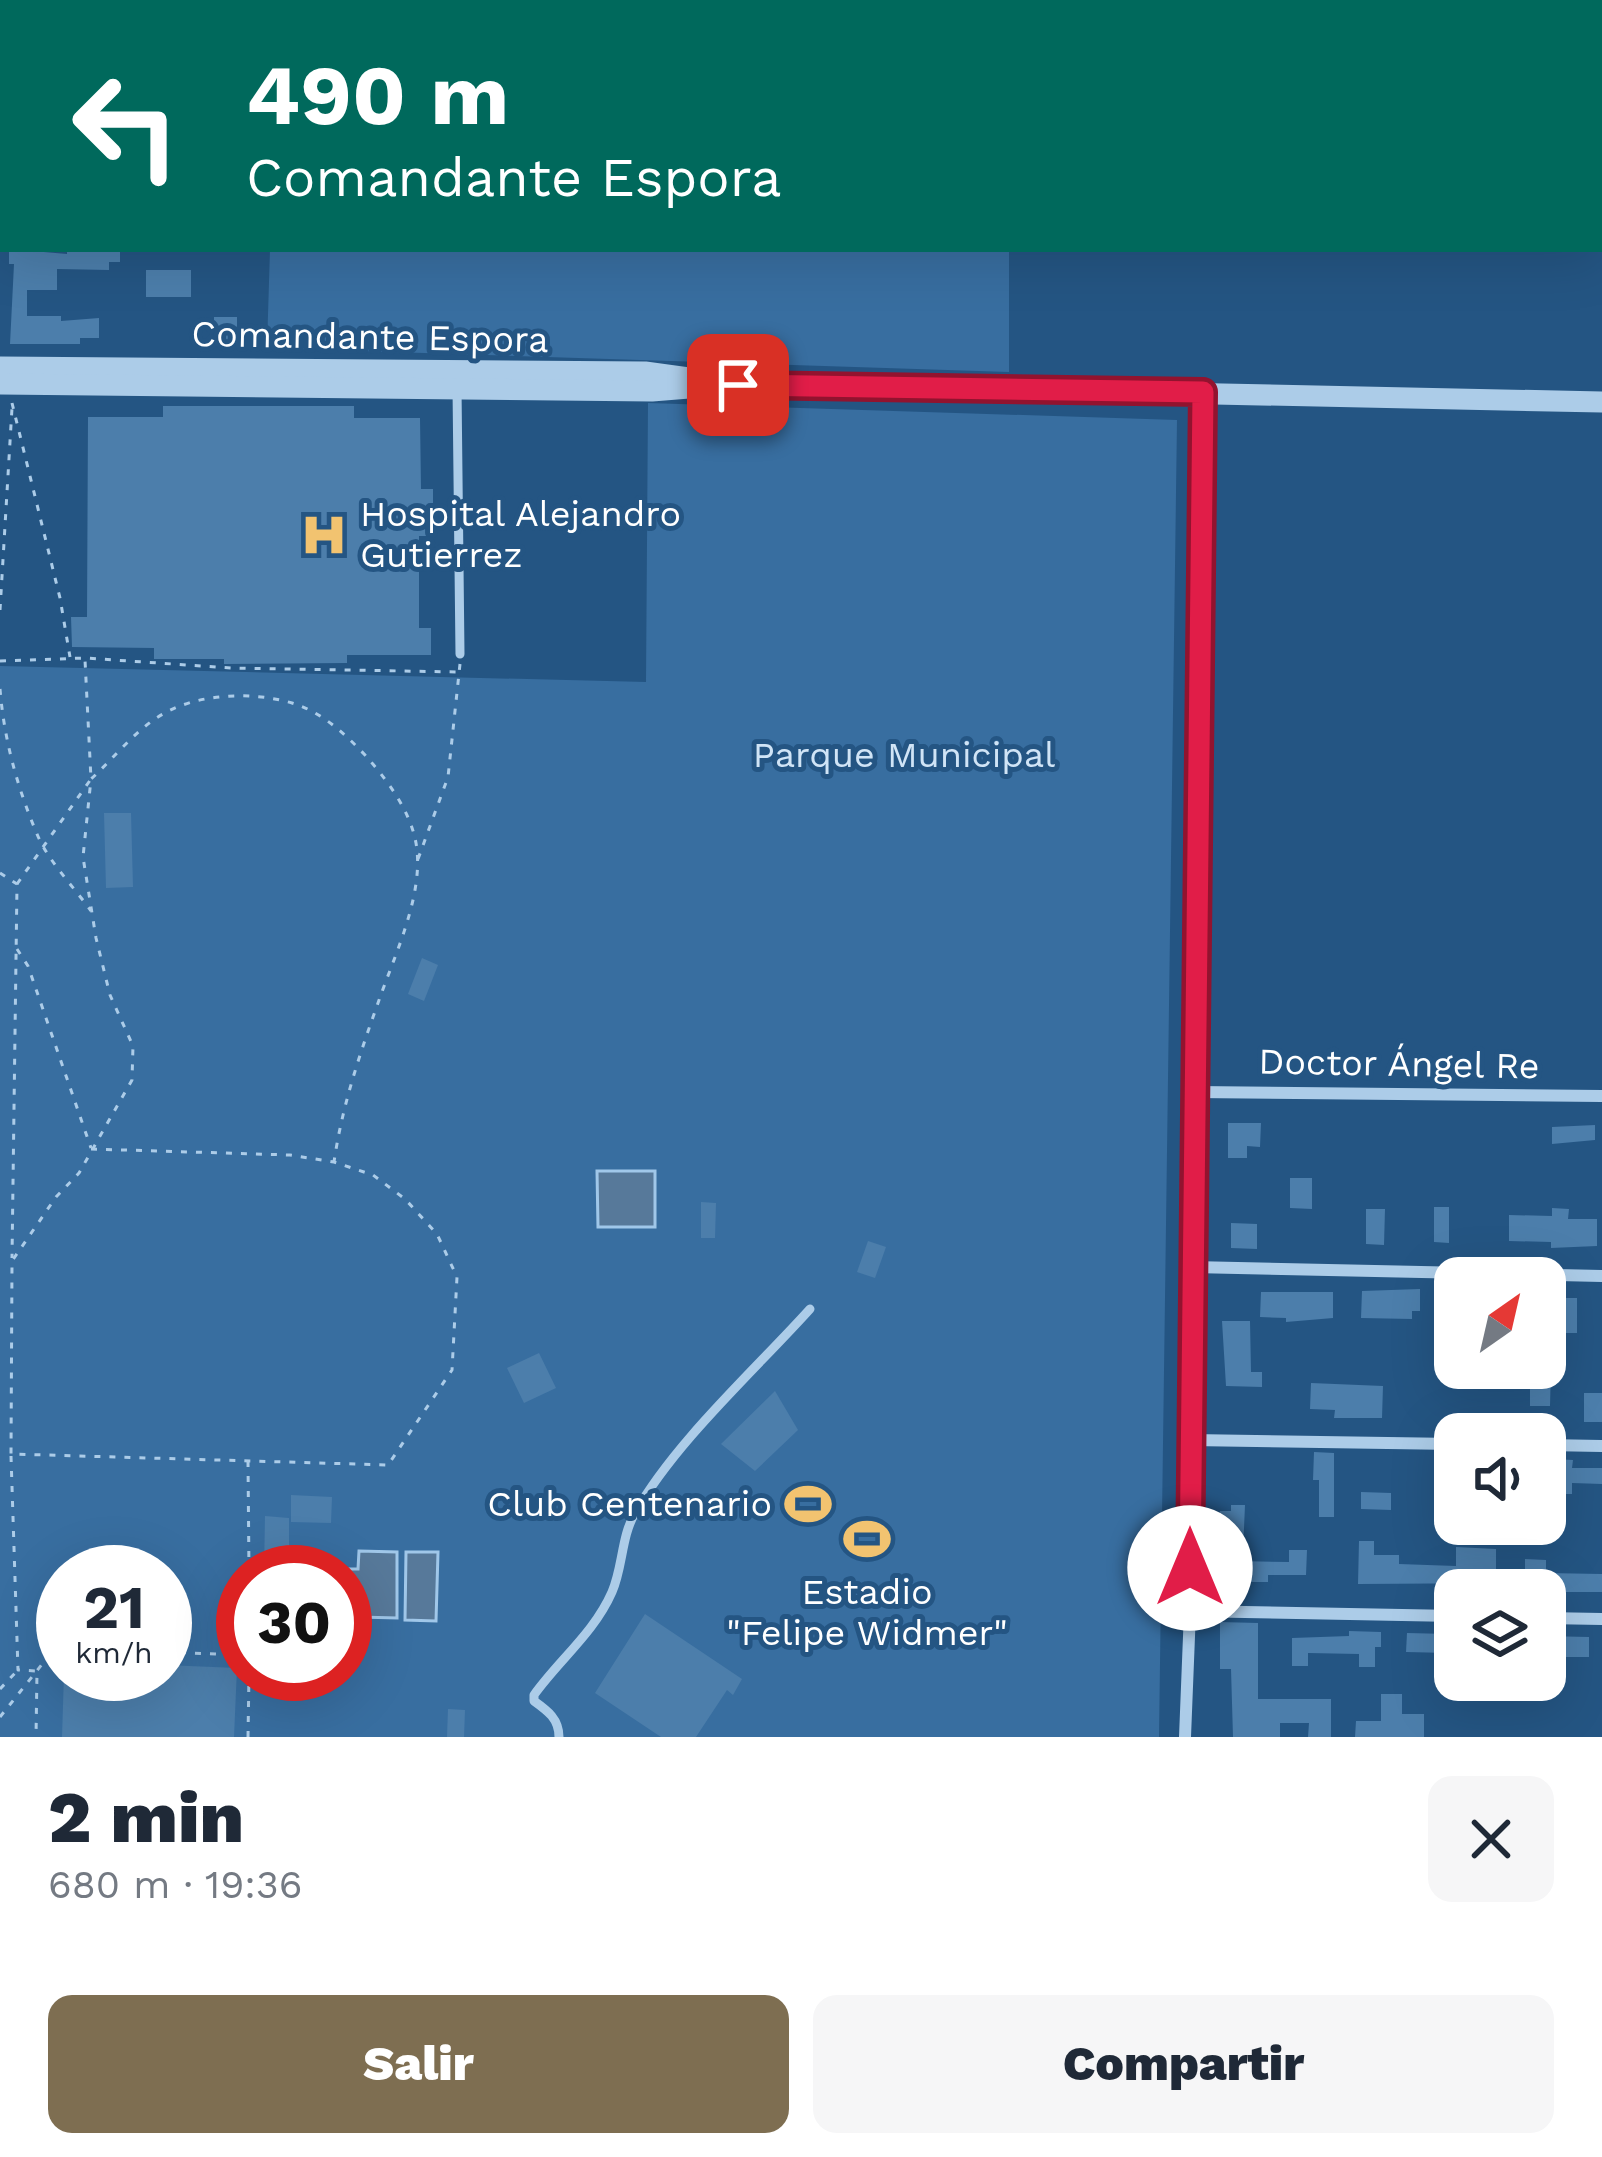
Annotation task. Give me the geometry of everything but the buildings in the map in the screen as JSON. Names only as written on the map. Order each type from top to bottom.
[{"type":"street","name":"Comandante Espora","points":[[0,367],[457,381]]},
{"type":"street","name":"Comandante Espora","points":[[0,384],[457,381],[645,372],[738,385],[1602,402]]},
{"type":"street","points":[[1185,1737],[1203,392]]},
{"type":"street","name":"Doctor Ángel Re","points":[[1195,1092],[1602,1096]]},
{"type":"street","points":[[1192,1267],[1602,1276]]},
{"type":"street","points":[[1191,1440],[1434,1444]]},
{"type":"street","points":[[1566,1445],[1602,1446]]},
{"type":"street","points":[[1190,1611],[1434,1616]]},
{"type":"street","points":[[1566,1618],[1602,1619]]},
{"type":"lane","points":[[457,381],[460,654]]},
{"type":"lane","points":[[559,1737],[559,1727],[534,1701],[534,1695],[555,1666],[576,1648],[612,1592],[634,1514],[680,1451],[810,1309]]},
{"type":"path","points":[[0,610],[12,400],[70,658]]},
{"type":"path","points":[[415,866],[448,777],[460,654]]},
{"type":"path","points":[[0,661],[85,658],[231,668],[460,672]]},
{"type":"path","points":[[12,1261],[56,1197],[79,1173],[132,1080],[134,1046],[110,995],[83,857],[91,779],[85,658]]},
{"type":"path","points":[[0,689],[2,723],[14,770],[44,846],[92,912]]},
{"type":"path","points":[[0,1689],[18,1670],[11,1454],[17,884],[91,779],[159,716],[216,697],[275,698],[308,708],[334,726],[383,776],[406,814],[417,845],[413,892],[340,1118],[334,1162]]},
{"type":"path","points":[[0,873],[17,884]]},
{"type":"path","points":[[16,949],[28,966],[91,1149]]},
{"type":"path","points":[[11,1454],[388,1465],[452,1370],[457,1277],[437,1234],[406,1199],[373,1175],[290,1155],[91,1149]]},
{"type":"path","points":[[248,1461],[249,1545]]},
{"type":"path","points":[[18,1670],[36,1671]]},
{"type":"path","points":[[0,1717],[36,1672]]},
{"type":"path","points":[[36,1737],[37,1701]]},
{"type":"path","points":[[248,1737],[249,1701]]},
{"type":"green space","points":[[270,252],[1009,252],[1009,372],[267,348]]},
{"type":"green space","name":"Parque Municipal","points":[[648,403],[1177,420],[1159,1737],[0,1737],[0,666],[646,682]]},
{"type":"shaded area","points":[[597,1171],[655,1171],[655,1227],[598,1227]]},
{"type":"shaded area","points":[[372,1551],[397,1552],[397,1618],[372,1617]]},
{"type":"shaded area","points":[[406,1552],[438,1552],[436,1621],[405,1620]]},
{"type":"place","name":"Hospital Alejandro Gutierrez","points":[[324,535]]},
{"type":"place","name":"Club Centenario","points":[[808,1504]]},
{"type":"place","name":"Estadio \"Felipe Widmer\"","points":[[867,1539]]},
{"type":"route","points":[[738,385],[1203,392],[1190,1568]]}]
